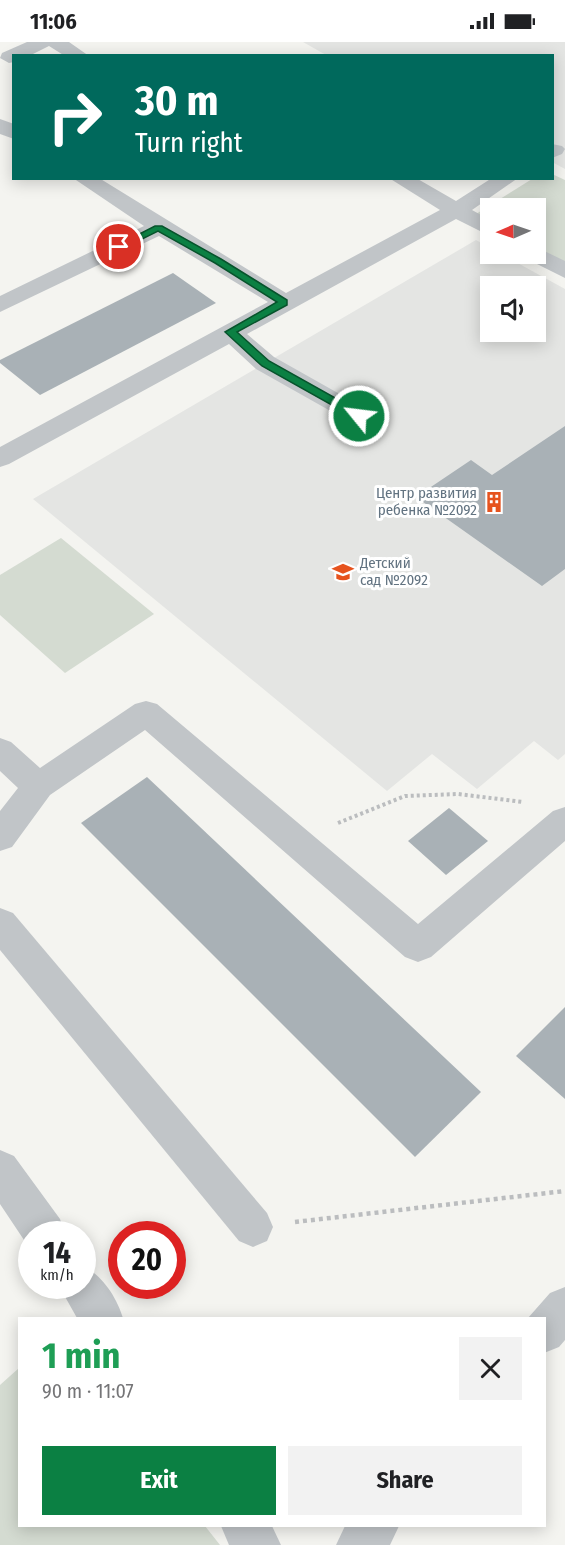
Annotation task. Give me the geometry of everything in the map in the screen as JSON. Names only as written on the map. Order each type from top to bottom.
[{"type":"lane","points":[[16,54],[43,42]]},
{"type":"lane","points":[[55,42],[76,54]]},
{"type":"lane","points":[[86,180],[158,228],[218,261],[284,302]]},
{"type":"lane","points":[[403,180],[480,223]]},
{"type":"lane","points":[[0,458],[456,210],[505,180]]},
{"type":"lane","points":[[0,305],[158,228]]},
{"type":"lane","points":[[546,260],[565,270]]},
{"type":"lane","points":[[230,332],[265,363],[359,416]]},
{"type":"lane","points":[[0,837],[38,786],[146,713],[418,946],[565,822]]},
{"type":"lane","points":[[0,751],[38,786]]},
{"type":"lane","points":[[0,924],[253,1227]]},
{"type":"lane","points":[[0,1170],[36,1221]]},
{"type":"lane","points":[[89,1299],[101,1317]]},
{"type":"lane","points":[[546,1330],[565,1308]]},
{"type":"lane","points":[[245,1527],[258,1545]]},
{"type":"lane","points":[[359,1545],[375,1527]]},
{"type":"path","points":[[296,841],[405,796],[458,794],[530,803]]},
{"type":"path","points":[[253,1227],[565,1191]]},
{"type":"shaded area","points":[[303,42],[565,42],[565,169],[554,163],[554,54],[324,54]]},
{"type":"shaded area","points":[[554,175],[565,180],[565,263],[546,253],[546,198],[502,198],[530,180],[554,180]]},
{"type":"shaded area","name":"Детский сад №2092","points":[[476,240],[480,242],[480,264],[519,264],[541,276],[480,276],[480,342],[546,342],[546,279],[565,289],[565,754],[558,760],[534,741],[477,789],[432,754],[387,791],[33,499]]},
{"type":"shaded area","points":[[61,538],[154,614],[65,673],[0,615],[0,575]]},
{"type":"shaded area","points":[[18,1369],[18,1527],[206,1527],[220,1545],[0,1545],[0,1385]]},
{"type":"building","points":[[173,273],[216,303],[40,395],[0,363],[0,360]]},
{"type":"building","name":"Центр развития ребенка №2092","points":[[565,426],[565,569],[542,586],[416,497],[471,460],[492,475]]},
{"type":"building","points":[[147,777],[481,1092],[415,1157],[81,823]]},
{"type":"building","points":[[449,808],[488,841],[446,875],[408,841]]},
{"type":"building","points":[[565,1007],[565,1099],[516,1056]]},
{"type":"place","name":"Центр развития ребенка №2092","points":[[494,502]]},
{"type":"place","name":"Детский сад №2092","points":[[343,572]]},
{"type":"route","points":[[119,247],[158,228],[218,261],[284,302],[230,332],[265,363],[359,416]]}]
